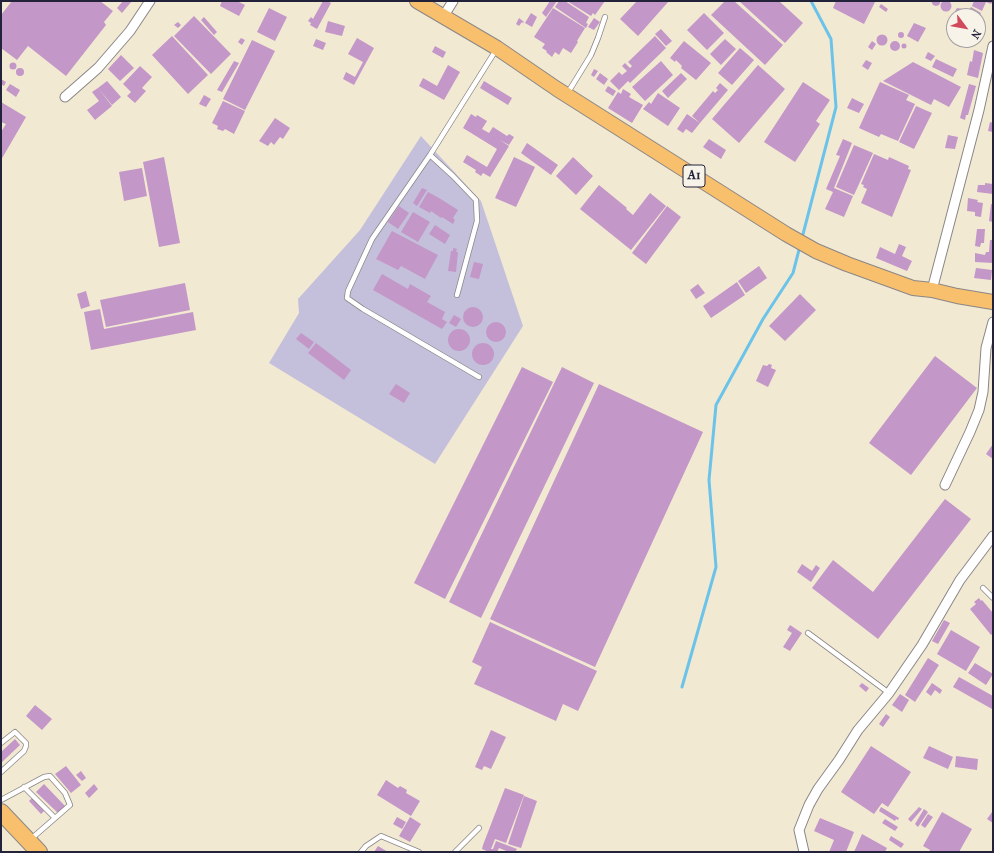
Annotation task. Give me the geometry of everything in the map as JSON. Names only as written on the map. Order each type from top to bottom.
[{"type":"highway","name":"A1","points":[[417,1],[497,48],[567,95],[786,234],[816,251],[913,288],[932,290],[993,302]]},
{"type":"highway","points":[[1,812],[33,847]]},
{"type":"street","points":[[65,97],[98,68],[130,31],[150,1]]},
{"type":"street","points":[[444,17],[453,1]]},
{"type":"street","points":[[932,290],[979,110],[993,46]]},
{"type":"street","points":[[945,485],[970,432],[978,410],[983,392],[986,348],[993,322]]},
{"type":"street","points":[[804,852],[799,830],[809,804],[858,730],[889,693],[922,645],[960,580],[993,536]]},
{"type":"lane","points":[[567,95],[591,55],[605,17]]},
{"type":"lane","points":[[479,377],[370,313],[348,298],[348,290],[372,239],[430,155],[497,48]]},
{"type":"lane","points":[[430,155],[476,200],[477,220],[457,295]]},
{"type":"lane","points":[[983,588],[993,598]]},
{"type":"lane","points":[[808,633],[889,693]]},
{"type":"lane","points":[[1,743],[15,732],[26,743],[24,751],[2,769]]},
{"type":"lane","points":[[1,800],[44,777],[50,776],[65,793],[70,805],[55,818],[33,847]]},
{"type":"lane","points":[[24,787],[55,818]]},
{"type":"lane","points":[[455,852],[479,828]]},
{"type":"lane","points":[[361,852],[366,846],[381,836],[419,852]]},
{"type":"shaded area","points":[[421,136],[481,201],[523,326],[435,464],[269,363],[299,313],[298,299],[360,230]]},
{"type":"building","points":[[12,1],[100,1],[113,11],[104,22],[106,25],[66,76],[28,46],[17,60],[1,48],[1,15]]},
{"type":"building","points":[[123,1],[132,1],[122,13],[117,8]]},
{"type":"building","points":[[222,1],[237,1],[245,5],[239,16],[220,6]]},
{"type":"building","points":[[323,1],[331,3],[317,29],[310,25],[311,23],[308,21],[311,17],[313,19]]},
{"type":"building","points":[[550,1],[557,1],[546,17],[542,13]]},
{"type":"building","points":[[559,1],[565,1],[589,17],[586,23],[588,24],[586,28],[555,7]]},
{"type":"building","points":[[567,1],[605,1],[595,15],[593,13],[591,16]]},
{"type":"building","points":[[637,1],[669,1],[638,36],[620,19]]},
{"type":"building","points":[[725,1],[734,1],[783,45],[765,65],[711,15]]},
{"type":"building","points":[[739,1],[779,1],[803,23],[785,43]]},
{"type":"building","points":[[836,1],[875,2],[864,24],[833,8]]},
{"type":"building","points":[[931,1],[941,1],[939,5],[936,6],[933,5]]},
{"type":"building","points":[[948,1],[951,4],[951,8],[946,8],[946,11],[942,10],[942,2]]},
{"type":"building","points":[[974,1],[993,1],[991,4],[986,2],[983,8],[976,8],[972,6]]},
{"type":"building","points":[[881,4],[888,9],[886,12],[879,7]]},
{"type":"building","points":[[269,8],[287,17],[275,41],[257,32]]},
{"type":"building","points":[[553,8],[585,28],[571,53],[563,48],[559,55],[555,52],[552,57],[542,48],[545,44],[534,37]]},
{"type":"building","points":[[531,13],[537,17],[532,27],[525,23]]},
{"type":"building","points":[[704,13],[724,33],[707,50],[687,30]]},
{"type":"building","points":[[194,16],[231,54],[211,74],[174,36]]},
{"type":"building","points":[[204,17],[217,32],[214,35],[201,20]]},
{"type":"building","points":[[519,18],[524,22],[522,22],[519,26],[516,24]]},
{"type":"building","points":[[594,18],[600,22],[594,30],[588,27]]},
{"type":"building","points":[[328,21],[345,26],[342,36],[325,32]]},
{"type":"building","points":[[178,22],[181,25],[178,28],[174,25]]},
{"type":"building","points":[[914,23],[926,28],[918,42],[907,36]]},
{"type":"building","points":[[661,29],[672,41],[666,46],[655,34]]},
{"type":"building","points":[[901,32],[904,35],[901,38],[898,35]]},
{"type":"building","points":[[880,35],[884,35],[886,36],[886,44],[880,45],[877,42],[877,38]]},
{"type":"building","points":[[172,36],[208,75],[188,94],[152,55]]},
{"type":"building","points":[[655,36],[666,48],[630,83],[628,81],[619,90],[610,81],[619,72],[622,75],[627,71],[622,66],[625,63],[630,68],[632,66],[628,62]]},
{"type":"building","points":[[241,38],[245,40],[242,45],[238,42]]},
{"type":"building","points":[[357,38],[374,48],[354,85],[343,79],[346,72],[355,77],[363,62],[348,54]]},
{"type":"building","points":[[316,39],[326,43],[323,50],[313,46]]},
{"type":"building","points":[[725,39],[736,49],[721,65],[710,54]]},
{"type":"building","points":[[252,40],[275,51],[245,110],[223,99]]},
{"type":"building","points":[[684,41],[711,63],[696,80],[681,68],[682,66],[676,60],[675,62],[670,58]]},
{"type":"building","points":[[872,41],[876,44],[872,50],[868,47]]},
{"type":"building","points":[[893,41],[897,41],[899,42],[899,50],[893,51],[890,48],[890,44]]},
{"type":"building","points":[[904,43],[907,46],[904,49],[901,46]]},
{"type":"building","points":[[435,46],[446,52],[443,58],[432,52]]},
{"type":"building","points":[[740,48],[754,60],[732,85],[718,73]]},
{"type":"building","points":[[974,50],[983,53],[978,78],[967,75],[970,61],[972,62]]},
{"type":"building","points":[[928,52],[935,56],[931,61],[925,58]]},
{"type":"building","points":[[121,55],[134,68],[120,81],[108,69]]},
{"type":"building","points":[[936,59],[957,69],[953,77],[932,67]]},
{"type":"building","points":[[866,60],[872,63],[868,70],[862,66]]},
{"type":"building","points":[[234,61],[239,63],[222,92],[217,90]]},
{"type":"building","points":[[661,61],[673,75],[645,101],[632,87]]},
{"type":"building","points":[[13,62],[16,63],[16,69],[13,70],[10,69],[9,66],[10,63]]},
{"type":"building","points":[[913,62],[961,87],[949,107],[934,99],[931,105],[883,81]]},
{"type":"building","points":[[448,65],[460,72],[444,100],[419,86],[423,78],[437,86]]},
{"type":"building","points":[[758,65],[785,89],[739,143],[712,119]]},
{"type":"building","points":[[140,66],[152,77],[142,88],[146,91],[135,103],[127,96],[131,92],[123,84]]},
{"type":"building","points":[[18,68],[22,68],[24,72],[22,76],[18,76],[16,74],[16,70]]},
{"type":"building","points":[[594,69],[598,71],[594,77],[591,75]]},
{"type":"building","points":[[600,73],[608,79],[604,85],[596,79]]},
{"type":"building","points":[[681,73],[687,79],[668,98],[662,91]]},
{"type":"building","points":[[1,79],[6,82],[4,86],[1,84]]},
{"type":"building","points":[[107,81],[121,97],[112,105],[98,88]]},
{"type":"building","points":[[484,81],[512,98],[508,105],[480,88]]},
{"type":"building","points":[[803,82],[830,100],[816,121],[820,124],[795,162],[764,142]]},
{"type":"building","points":[[880,82],[909,95],[906,100],[915,104],[898,141],[881,134],[879,137],[859,128]]},
{"type":"building","points":[[720,83],[728,90],[700,123],[692,116],[713,91],[715,93],[718,90],[716,88]]},
{"type":"building","points":[[10,84],[20,90],[16,97],[6,90]]},
{"type":"building","points":[[969,84],[976,86],[968,115],[966,115],[965,120],[960,118]]},
{"type":"building","points":[[608,86],[616,91],[613,96],[605,91]]},
{"type":"building","points":[[98,88],[112,106],[95,120],[87,110],[99,101],[92,92]]},
{"type":"building","points":[[623,89],[631,94],[629,97],[643,105],[632,123],[608,108],[618,92],[621,94]]},
{"type":"building","points":[[658,93],[680,108],[668,126],[643,109],[649,102],[651,104]]},
{"type":"building","points":[[204,95],[211,99],[206,107],[199,104]]},
{"type":"building","points":[[852,98],[864,104],[859,113],[847,108]]},
{"type":"building","points":[[223,101],[245,111],[234,134],[225,129],[223,131],[217,129],[218,126],[212,123]]},
{"type":"building","points":[[1,102],[26,117],[1,160],[1,132],[6,124],[1,122]]},
{"type":"building","points":[[916,106],[932,113],[914,149],[899,142]]},
{"type":"building","points":[[471,114],[476,117],[477,115],[487,121],[482,129],[489,133],[493,127],[507,136],[509,134],[514,137],[509,145],[500,140],[509,146],[490,177],[483,173],[481,176],[475,172],[476,170],[463,162],[467,155],[487,167],[497,149],[463,128]]},
{"type":"building","points":[[687,114],[700,123],[692,133],[686,129],[683,133],[677,129]]},
{"type":"building","points":[[275,118],[290,128],[283,139],[280,137],[274,145],[271,142],[268,146],[259,141]]},
{"type":"building","points":[[990,122],[993,123],[993,132],[988,131]]},
{"type":"building","points":[[948,135],[958,137],[955,149],[945,148]]},
{"type":"building","points":[[709,139],[726,150],[721,159],[703,147]]},
{"type":"building","points":[[843,139],[852,143],[834,188],[853,196],[844,217],[825,209],[833,192],[826,189],[840,156],[836,155]]},
{"type":"building","points":[[527,143],[558,165],[551,175],[521,153]]},
{"type":"building","points":[[854,145],[873,153],[854,195],[836,187]]},
{"type":"building","points":[[874,154],[888,160],[889,157],[909,166],[908,169],[911,170],[892,217],[861,203],[867,189],[861,184]]},
{"type":"building","points":[[164,157],[180,243],[159,247],[143,162]]},
{"type":"building","points":[[514,157],[535,167],[516,207],[495,198]]},
{"type":"building","points":[[573,157],[593,176],[576,195],[556,176]]},
{"type":"building","points":[[142,168],[147,196],[124,201],[119,172]]},
{"type":"building","points":[[985,183],[993,184],[993,194],[977,192],[978,185],[985,185]]},
{"type":"building","points":[[599,185],[627,208],[626,209],[633,215],[650,193],[666,206],[631,250],[580,209]]},
{"type":"building","points":[[422,188],[427,190],[417,206],[413,203]]},
{"type":"building","points":[[428,192],[458,210],[453,218],[455,220],[453,224],[431,211],[430,213],[419,207]]},
{"type":"building","points":[[968,198],[978,200],[977,202],[983,203],[981,217],[975,216],[975,212],[967,211]]},
{"type":"building","points":[[991,204],[993,204],[993,222],[989,221]]},
{"type":"building","points":[[399,206],[409,213],[398,229],[388,222]]},
{"type":"building","points":[[667,206],[681,217],[646,264],[632,253]]},
{"type":"building","points":[[413,212],[430,222],[418,242],[401,232]]},
{"type":"building","points":[[435,225],[450,235],[445,244],[429,234]]},
{"type":"building","points":[[977,229],[985,229],[984,243],[981,243],[980,247],[975,246]]},
{"type":"building","points":[[392,231],[438,255],[425,279],[401,266],[398,270],[376,259]]},
{"type":"building","points":[[990,240],[993,240],[993,263],[975,262],[975,253],[985,255],[986,252],[989,252]]},
{"type":"building","points":[[899,244],[906,247],[902,256],[912,261],[907,271],[876,258],[880,247],[895,254]]},
{"type":"building","points":[[453,248],[457,249],[456,252],[458,252],[456,272],[448,271],[451,251],[453,251]]},
{"type":"building","points":[[474,262],[483,264],[479,279],[470,277]]},
{"type":"building","points":[[759,266],[767,278],[746,293],[738,281]]},
{"type":"building","points":[[976,268],[992,270],[991,280],[974,278]]},
{"type":"building","points":[[382,274],[408,289],[410,284],[431,296],[427,302],[445,312],[442,319],[447,322],[442,329],[373,290]]},
{"type":"building","points":[[737,282],[745,295],[711,318],[703,306]]},
{"type":"building","points":[[185,283],[190,310],[106,327],[100,300]]},
{"type":"building","points":[[698,284],[705,293],[696,299],[690,290]]},
{"type":"building","points":[[86,291],[90,306],[81,309],[77,294]]},
{"type":"building","points":[[800,294],[816,310],[785,341],[769,326]]},
{"type":"building","points":[[473,307],[480,310],[483,317],[480,324],[473,327],[466,324],[463,317],[466,310]]},
{"type":"building","points":[[100,309],[104,329],[193,312],[196,330],[91,350],[84,312]]},
{"type":"building","points":[[454,315],[461,319],[456,327],[449,323]]},
{"type":"building","points":[[492,322],[500,322],[506,328],[506,336],[500,342],[492,342],[486,336],[486,328]]},
{"type":"building","points":[[459,329],[467,332],[470,340],[467,348],[459,351],[451,348],[448,340],[451,332]]},
{"type":"building","points":[[301,333],[314,342],[309,349],[296,339]]},
{"type":"building","points":[[316,343],[351,370],[344,380],[308,353]]},
{"type":"building","points":[[483,343],[491,346],[494,354],[491,362],[483,365],[475,362],[472,354],[475,346]]},
{"type":"building","points":[[935,356],[977,388],[911,475],[869,443]]},
{"type":"building","points":[[769,364],[772,365],[771,368],[776,370],[768,387],[756,381],[763,365],[767,366]]},
{"type":"building","points":[[522,367],[553,382],[445,599],[414,583]]},
{"type":"building","points":[[562,367],[594,383],[481,618],[449,602]]},
{"type":"building","points":[[396,384],[410,393],[404,403],[389,394]]},
{"type":"building","points":[[599,384],[703,432],[595,667],[490,619]]},
{"type":"building","points":[[993,444],[993,459],[986,454]]},
{"type":"building","points":[[945,499],[971,519],[878,639],[812,588],[833,560],[873,592]]},
{"type":"building","points":[[802,564],[812,571],[816,565],[820,568],[811,582],[797,572]]},
{"type":"building","points":[[979,598],[993,613],[993,633],[991,635],[970,609],[976,604],[974,602]]},
{"type":"building","points":[[944,620],[950,623],[938,644],[932,641]]},
{"type":"building","points":[[490,622],[597,671],[578,711],[563,704],[556,721],[474,684],[482,667],[472,662]]},
{"type":"building","points":[[790,625],[802,633],[790,651],[783,647],[792,633],[787,630]]},
{"type":"building","points":[[951,630],[980,647],[966,671],[937,654]]},
{"type":"building","points":[[928,658],[939,665],[915,702],[905,695]]},
{"type":"building","points":[[975,663],[993,674],[986,685],[968,673]]},
{"type":"building","points":[[959,677],[993,696],[992,709],[953,687]]},
{"type":"building","points":[[862,683],[869,688],[866,692],[859,686]]},
{"type":"building","points":[[932,683],[942,690],[940,694],[935,690],[931,696],[926,692]]},
{"type":"building","points":[[900,694],[909,700],[902,712],[892,705]]},
{"type":"building","points":[[35,705],[52,719],[42,730],[26,716]]},
{"type":"building","points":[[886,714],[890,717],[883,727],[879,724]]},
{"type":"building","points":[[491,730],[506,737],[491,769],[484,766],[482,770],[475,767]]},
{"type":"building","points":[[15,739],[20,745],[1,763],[1,752]]},
{"type":"building","points":[[871,746],[911,772],[888,807],[882,803],[874,814],[841,792]]},
{"type":"building","points":[[929,746],[953,757],[948,769],[923,758]]},
{"type":"building","points":[[956,756],[978,759],[977,770],[955,767]]},
{"type":"building","points":[[66,766],[81,785],[71,793],[55,774]]},
{"type":"building","points":[[81,771],[86,778],[82,781],[76,775]]},
{"type":"building","points":[[386,780],[398,788],[400,786],[407,790],[406,793],[420,801],[411,816],[377,795]]},
{"type":"building","points":[[44,784],[65,806],[58,813],[36,792]]},
{"type":"building","points":[[94,784],[98,789],[89,798],[85,793]]},
{"type":"building","points":[[505,788],[524,795],[506,843],[495,839],[491,849],[493,849],[496,841],[517,849],[515,852],[509,852],[499,848],[497,852],[489,852],[482,849],[483,845]]},
{"type":"building","points":[[524,796],[537,801],[521,848],[508,844]]},
{"type":"building","points":[[32,798],[44,811],[41,814],[29,801]]},
{"type":"building","points":[[881,807],[899,818],[898,820],[896,819],[895,821],[879,811]]},
{"type":"building","points":[[919,807],[922,809],[911,822],[908,819]]},
{"type":"building","points":[[924,809],[928,812],[918,827],[915,824]]},
{"type":"building","points":[[942,812],[972,829],[959,852],[929,852],[930,850],[923,846]]},
{"type":"building","points":[[993,812],[993,823],[987,819]]},
{"type":"building","points":[[928,814],[933,817],[925,828],[921,825]]},
{"type":"building","points":[[397,817],[406,822],[402,829],[393,824]]},
{"type":"building","points":[[410,817],[421,824],[410,842],[399,836]]},
{"type":"building","points":[[820,818],[854,832],[846,852],[829,852],[834,840],[814,831]]},
{"type":"building","points":[[885,819],[898,827],[895,831],[882,823]]},
{"type":"building","points":[[862,834],[887,848],[885,852],[854,852]]},
{"type":"building","points":[[891,836],[904,844],[901,848],[889,840]]},
{"type":"building","points":[[378,846],[388,852],[374,852]]},
{"type":"waterway","points":[[802,238],[836,107],[831,39],[811,1]]},
{"type":"waterway","points":[[682,687],[716,567],[709,480],[716,405],[763,319],[793,273],[800,246]]}]
